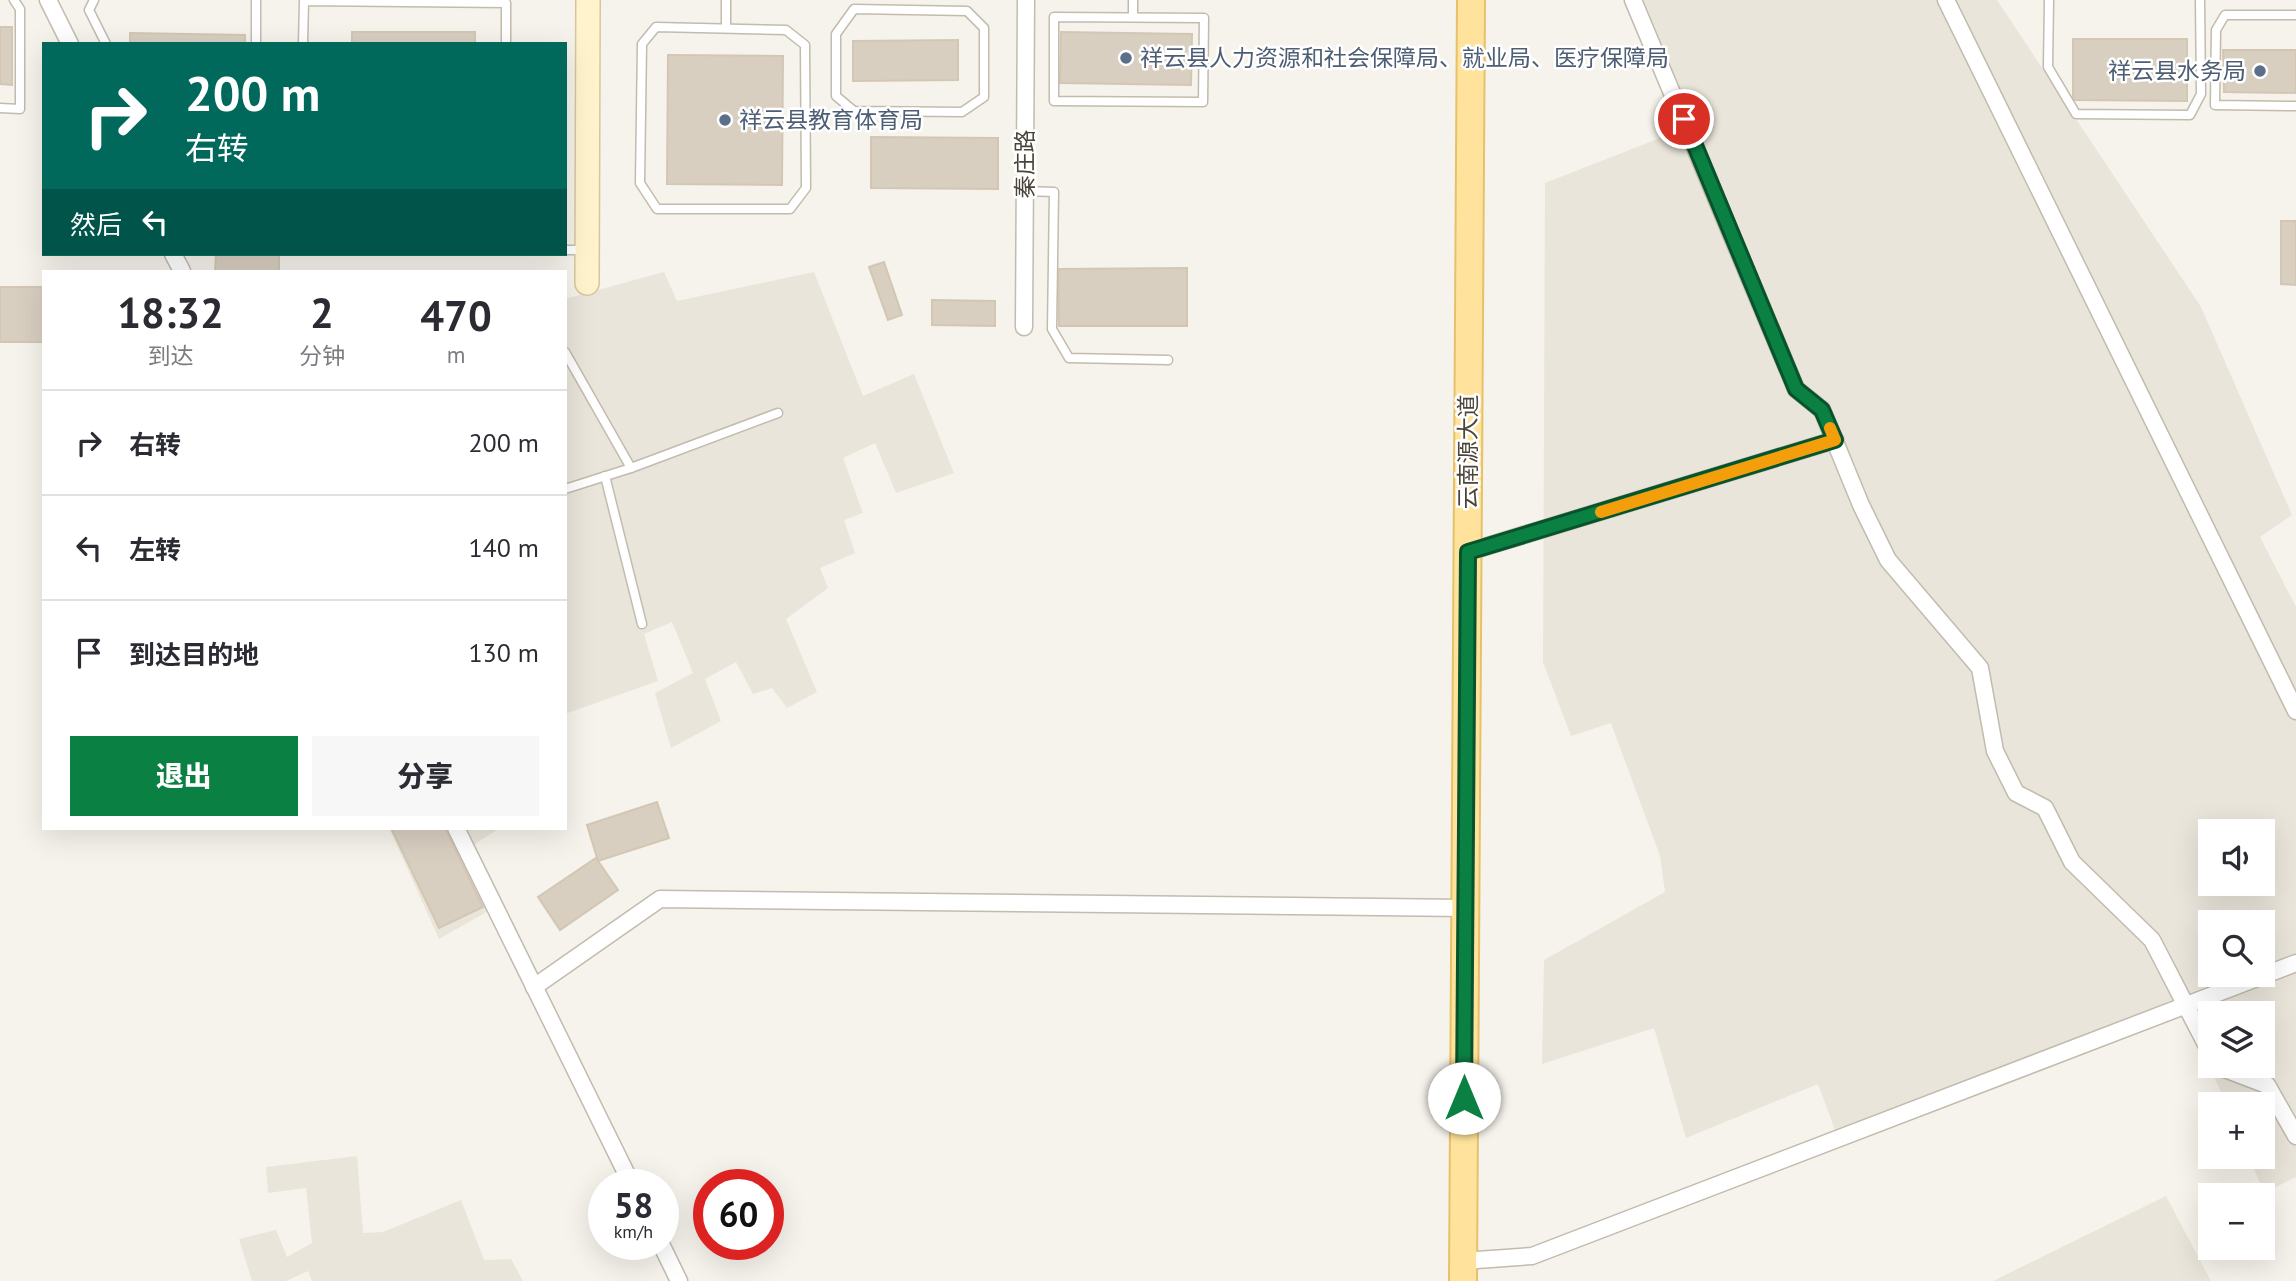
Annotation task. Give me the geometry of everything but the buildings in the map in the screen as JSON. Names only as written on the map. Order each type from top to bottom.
[{"type":"main road","name":"云南源大道","points":[[1463,1271],[1471,0]]},
{"type":"street","points":[[48,0],[69,42]]},
{"type":"street","points":[[587,283],[576,250],[589,0]]},
{"type":"street","name":"秦庄路","points":[[1024,327],[1026,0]]},
{"type":"street","points":[[1633,0],[1796,389],[1822,410],[1861,505],[1888,559],[1980,668],[1995,751],[2016,793],[2045,808],[2073,862],[2152,940],[2198,1027]]},
{"type":"street","points":[[1946,0],[2296,711]]},
{"type":"street","points":[[1468,552],[1835,440]]},
{"type":"street","points":[[457,830],[624,1169]]},
{"type":"street","points":[[534,987],[660,899],[1465,908]]},
{"type":"street","points":[[1463,1271],[1532,1256],[2296,963]]},
{"type":"street","points":[[2249,1078],[2267,1085],[2296,1136]]},
{"type":"street","points":[[669,1260],[679,1281]]},
{"type":"lane","points":[[0,108],[20,108],[20,9],[14,0]]},
{"type":"lane","points":[[94,0],[89,10],[105,42]]},
{"type":"lane","points":[[256,0],[257,42]]},
{"type":"lane","points":[[726,0],[726,27]]},
{"type":"lane","points":[[1133,0],[1133,17]]},
{"type":"lane","points":[[2049,0],[2048,67],[2076,114],[2190,115],[2201,94],[2200,0]]},
{"type":"lane","points":[[303,42],[304,1],[506,3],[506,42]]},
{"type":"lane","points":[[895,4],[967,11],[984,28],[984,97],[962,112],[853,111],[836,96],[836,34],[855,9],[895,4]]},
{"type":"lane","points":[[2296,15],[2225,15],[2216,30],[2216,105],[2296,106]]},
{"type":"lane","points":[[1054,17],[1133,17],[1203,18],[1203,102],[1054,101],[1054,17]]},
{"type":"lane","points":[[656,27],[726,27],[786,30],[805,45],[806,188],[790,209],[657,209],[640,183],[642,44],[656,27]]},
{"type":"lane","points":[[1025,191],[1054,192],[1052,329],[1069,358],[1168,360]]},
{"type":"lane","points":[[567,356],[631,468]]},
{"type":"lane","points":[[567,488],[631,468],[778,413]]},
{"type":"lane","points":[[604,476],[642,624]]},
{"type":"shaded area","points":[[1626,0],[1997,0],[2201,307],[2292,515],[2260,537],[2296,607],[2296,1177],[2275,1188],[2275,1183],[2260,1183],[2254,1169],[2275,1169],[2275,1092],[2221,1092],[2215,1078],[2275,1078],[2275,1001],[2198,1001],[2198,1039],[2185,1009],[1839,1141],[1818,1084],[1686,1138],[1654,1028],[1542,1064],[1544,960],[1665,892],[1660,856],[1611,723],[1571,736],[1543,662],[1545,183],[1683,129]]},
{"type":"shaded area","points":[[664,272],[677,301],[814,272],[863,396],[914,374],[954,473],[896,493],[875,443],[843,458],[863,513],[844,520],[855,553],[820,568],[828,588],[786,619],[817,692],[787,708],[772,688],[753,694],[736,662],[705,679],[721,721],[671,748],[655,693],[693,673],[672,622],[644,634],[658,681],[567,713],[567,298]]},
{"type":"shaded area","points":[[390,830],[497,830],[469,848],[499,905],[439,939]]},
{"type":"shaded area","points":[[357,1156],[363,1233],[383,1232],[461,1200],[484,1260],[511,1259],[523,1281],[312,1281],[308,1271],[286,1281],[252,1281],[239,1239],[276,1230],[287,1257],[312,1243],[306,1188],[268,1193],[266,1167]]},
{"type":"shaded area","points":[[2166,1196],[2211,1281],[1993,1281]]},
{"type":"slow traffic","points":[[1601,512],[1835,440],[1830,428]]},
{"type":"place","name":"祥云县人力资源和社会保障局、就业局、医疗保障局","points":[[1126,58]]},
{"type":"place","name":"祥云县水务局","points":[[2260,71]]},
{"type":"place","name":"祥云县教育体育局","points":[[725,120]]},
{"type":"route","points":[[1464,1098],[1468,552],[1835,440],[1822,410],[1796,389],[1684,119]]}]
